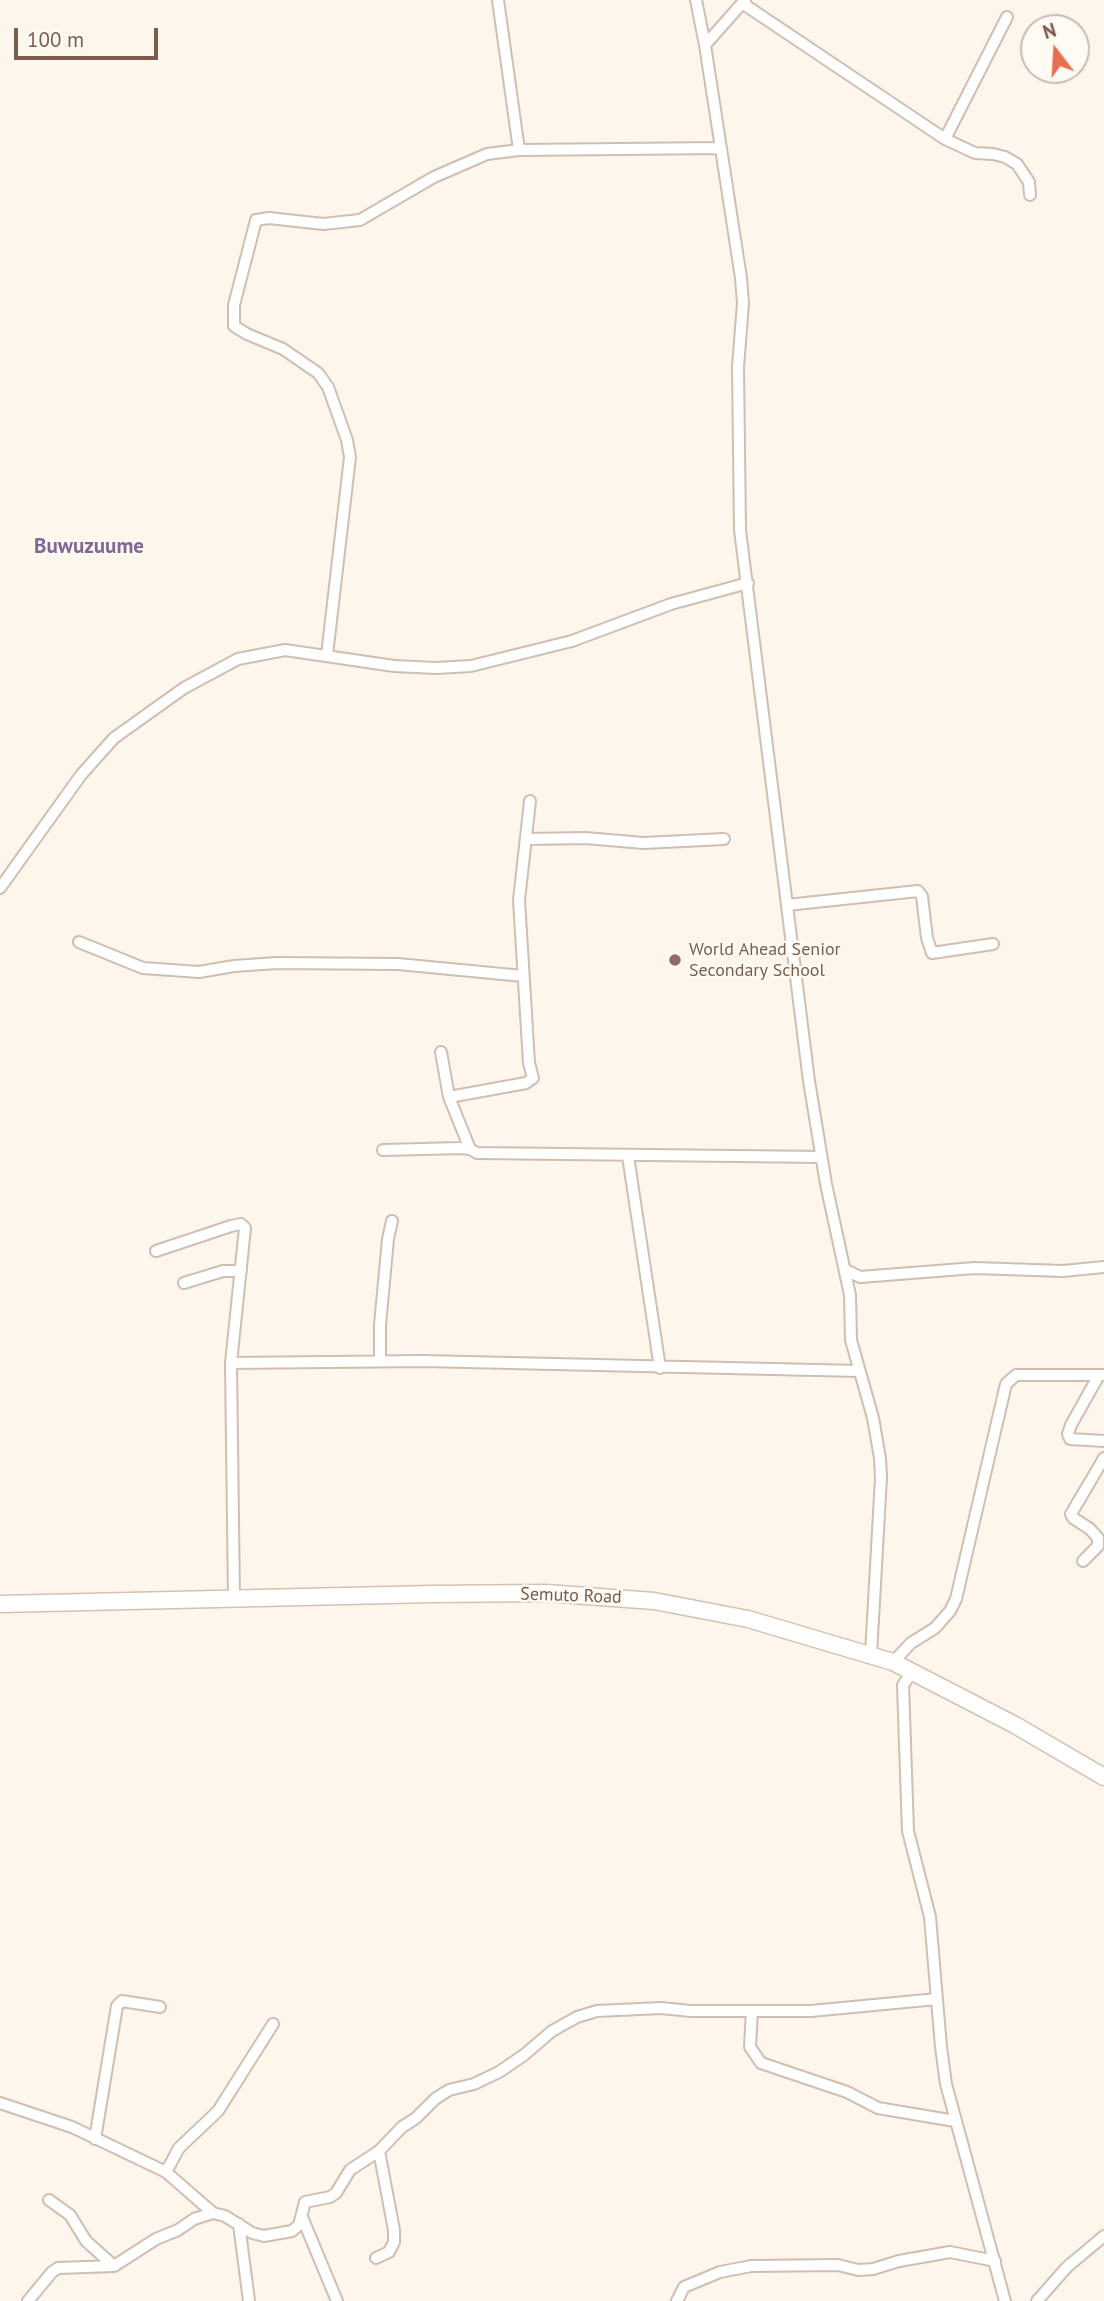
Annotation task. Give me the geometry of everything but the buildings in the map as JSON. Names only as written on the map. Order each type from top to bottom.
[{"type":"main road","name":"Semuto Road","points":[[0,1604],[458,1593],[546,1593],[654,1601],[748,1619],[893,1662],[1015,1725],[1104,1777]]},
{"type":"street","points":[[498,0],[519,150]]},
{"type":"street","points":[[696,0],[741,278],[743,303],[738,367],[740,530],[809,1081],[821,1157],[852,1310],[852,1340],[877,1437],[881,1478],[871,1654]]},
{"type":"street","points":[[705,45],[744,1],[945,139],[975,153],[993,154],[1017,164],[1030,182],[1030,195]]},
{"type":"street","points":[[945,139],[1007,17]]},
{"type":"street","points":[[327,655],[350,457],[347,440],[328,387],[318,373],[283,349],[234,326],[234,305],[256,220],[268,218],[323,224],[360,220],[434,177],[487,153],[519,150],[719,148]]},
{"type":"street","points":[[0,888],[81,775],[114,738],[184,688],[238,659],[285,650],[414,667],[471,666],[572,641],[671,604],[748,583]]},
{"type":"street","points":[[449,1097],[526,1083],[533,1078],[529,1063],[519,900],[530,801]]},
{"type":"street","points":[[527,839],[585,838],[643,842],[724,839]]},
{"type":"street","points":[[787,905],[918,891],[922,896],[927,937],[932,953],[993,944]]},
{"type":"street","points":[[79,942],[143,968],[199,972],[277,963],[398,964],[523,976]]},
{"type":"street","points":[[441,1052],[449,1097],[470,1149]]},
{"type":"street","points":[[383,1150],[470,1149],[477,1153],[821,1157]]},
{"type":"street","points":[[628,1156],[660,1368]]},
{"type":"street","points":[[380,1362],[380,1325],[392,1221]]},
{"type":"street","points":[[156,1251],[231,1226],[241,1224],[245,1228],[231,1363],[234,1598]]},
{"type":"street","points":[[845,1270],[860,1277],[975,1268],[1063,1271],[1104,1267]]},
{"type":"street","points":[[184,1283],[223,1271],[241,1271]]},
{"type":"street","points":[[231,1363],[380,1362],[859,1371]]},
{"type":"street","points":[[893,1662],[911,1643],[935,1628],[956,1600],[1006,1384],[1016,1375],[1101,1375],[1068,1434],[1070,1440],[1104,1441]]},
{"type":"street","points":[[1083,1561],[1098,1546],[1098,1538],[1071,1514],[1104,1458]]},
{"type":"street","points":[[913,1671],[903,1685],[910,1843],[930,1917],[944,2075],[1004,2301]]},
{"type":"street","points":[[0,2103],[72,2127],[166,2172],[213,2213],[225,2216],[252,2233],[264,2236],[284,2234],[299,2225],[304,2202],[330,2197],[336,2193],[350,2170],[379,2151],[435,2099],[449,2090],[474,2084],[499,2072],[552,2031],[577,2017],[597,2011],[652,2008],[752,2011],[840,2009],[937,1999]]},
{"type":"street","points":[[95,2139],[117,2006],[122,2001],[160,2007]]},
{"type":"street","points":[[752,2011],[750,2047],[761,2063],[847,2092],[878,2108],[955,2121]]},
{"type":"street","points":[[166,2172],[179,2148],[218,2111],[273,2024]]},
{"type":"street","points":[[376,2258],[389,2252],[394,2242],[379,2151]]},
{"type":"street","points":[[49,2200],[70,2215],[86,2241],[114,2266]]},
{"type":"street","points":[[28,2301],[52,2272],[58,2269],[114,2266],[156,2239],[178,2230],[194,2219],[213,2213]]},
{"type":"street","points":[[302,2217],[337,2301]]},
{"type":"street","points":[[239,2224],[249,2301]]},
{"type":"street","points":[[1037,2301],[1067,2267],[1104,2236]]},
{"type":"street","points":[[677,2301],[684,2287],[720,2273],[751,2266],[838,2265],[858,2270],[873,2269],[950,2252],[995,2261]]},
{"type":"place","name":"World Ahead Senior Secondary School","points":[[675,960]]},
{"type":"district","name":"Buwuzuume","points":[[89,547]]}]
